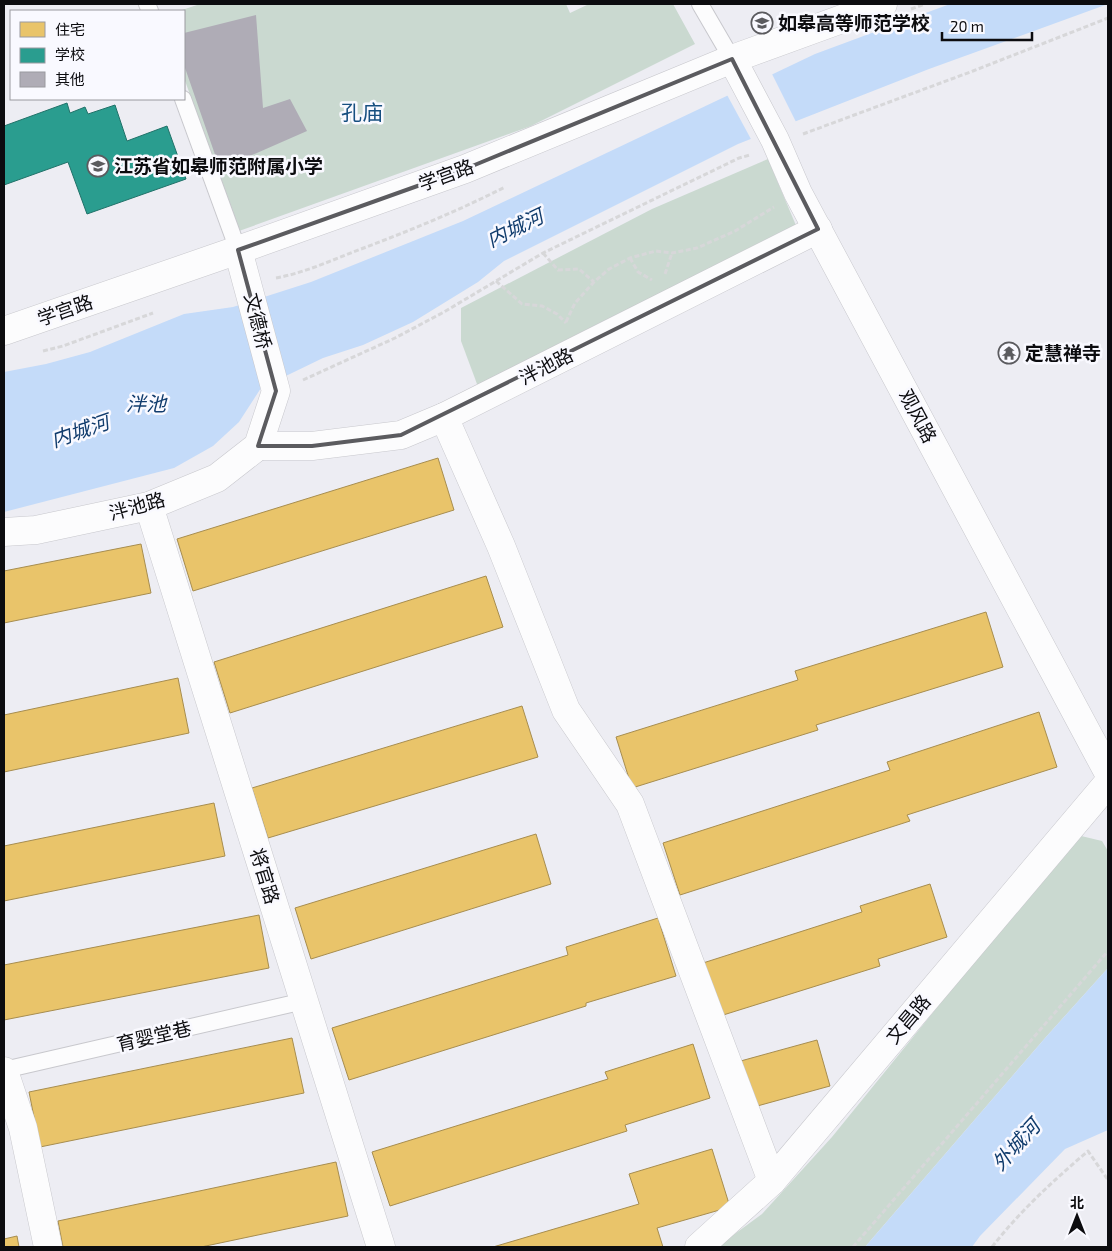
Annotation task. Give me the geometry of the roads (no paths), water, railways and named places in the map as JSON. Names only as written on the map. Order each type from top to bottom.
[{"type":"street","name":"学宫路","points":[[4,331],[465,169],[737,69],[883,4]]},
{"type":"street","name":"观风路","points":[[737,69],[776,143],[798,193],[1108,772]]},
{"type":"street","name":"泮池路","points":[[4,532],[36,530],[149,506],[217,478],[258,446],[312,446],[401,436],[444,417],[818,229]]},
{"type":"street","name":"文德桥","points":[[238,250],[252,295],[274,400],[258,446]]},
{"type":"street","points":[[444,417],[501,546],[566,710],[630,804],[772,1181]]},
{"type":"street","name":"将官路","points":[[149,506],[380,1247]]},
{"type":"street","name":"文昌路","points":[[699,1247],[772,1181],[1108,783]]},
{"type":"street","points":[[4,1070],[23,1128],[48,1247]]},
{"type":"lane","points":[[700,4],[737,69]]},
{"type":"lane","points":[[183,100],[238,250]]},
{"type":"lane","name":"育婴堂巷","points":[[4,1070],[304,1002]]},
{"type":"water","points":[[950,4],[1108,4],[929,69],[738,144],[504,261],[478,282],[413,322],[363,345],[323,358],[261,388],[239,422],[213,446],[174,468],[4,512],[4,372],[46,364],[90,352],[184,314],[233,307],[311,282],[463,221],[815,54]]},
{"type":"water","name":"外城河","points":[[1108,968],[1108,1130],[1065,1149],[980,1236],[972,1247],[865,1247],[1046,1037]]},
{"type":"place","name":"如皋高等师范学校","points":[[762,23]]},
{"type":"place","name":"江苏省如皋师范附属小学","points":[[98,166]]},
{"type":"place","name":"定慧禅寺","points":[[1009,353]]},
{"type":"district","name":"孔庙","points":[[362,113]]},
{"type":"water label","name":"内城河","points":[[515,228]]},
{"type":"water label","name":"泮池","points":[[146,404]]},
{"type":"water label","name":"内城河","points":[[80,431]]}]
